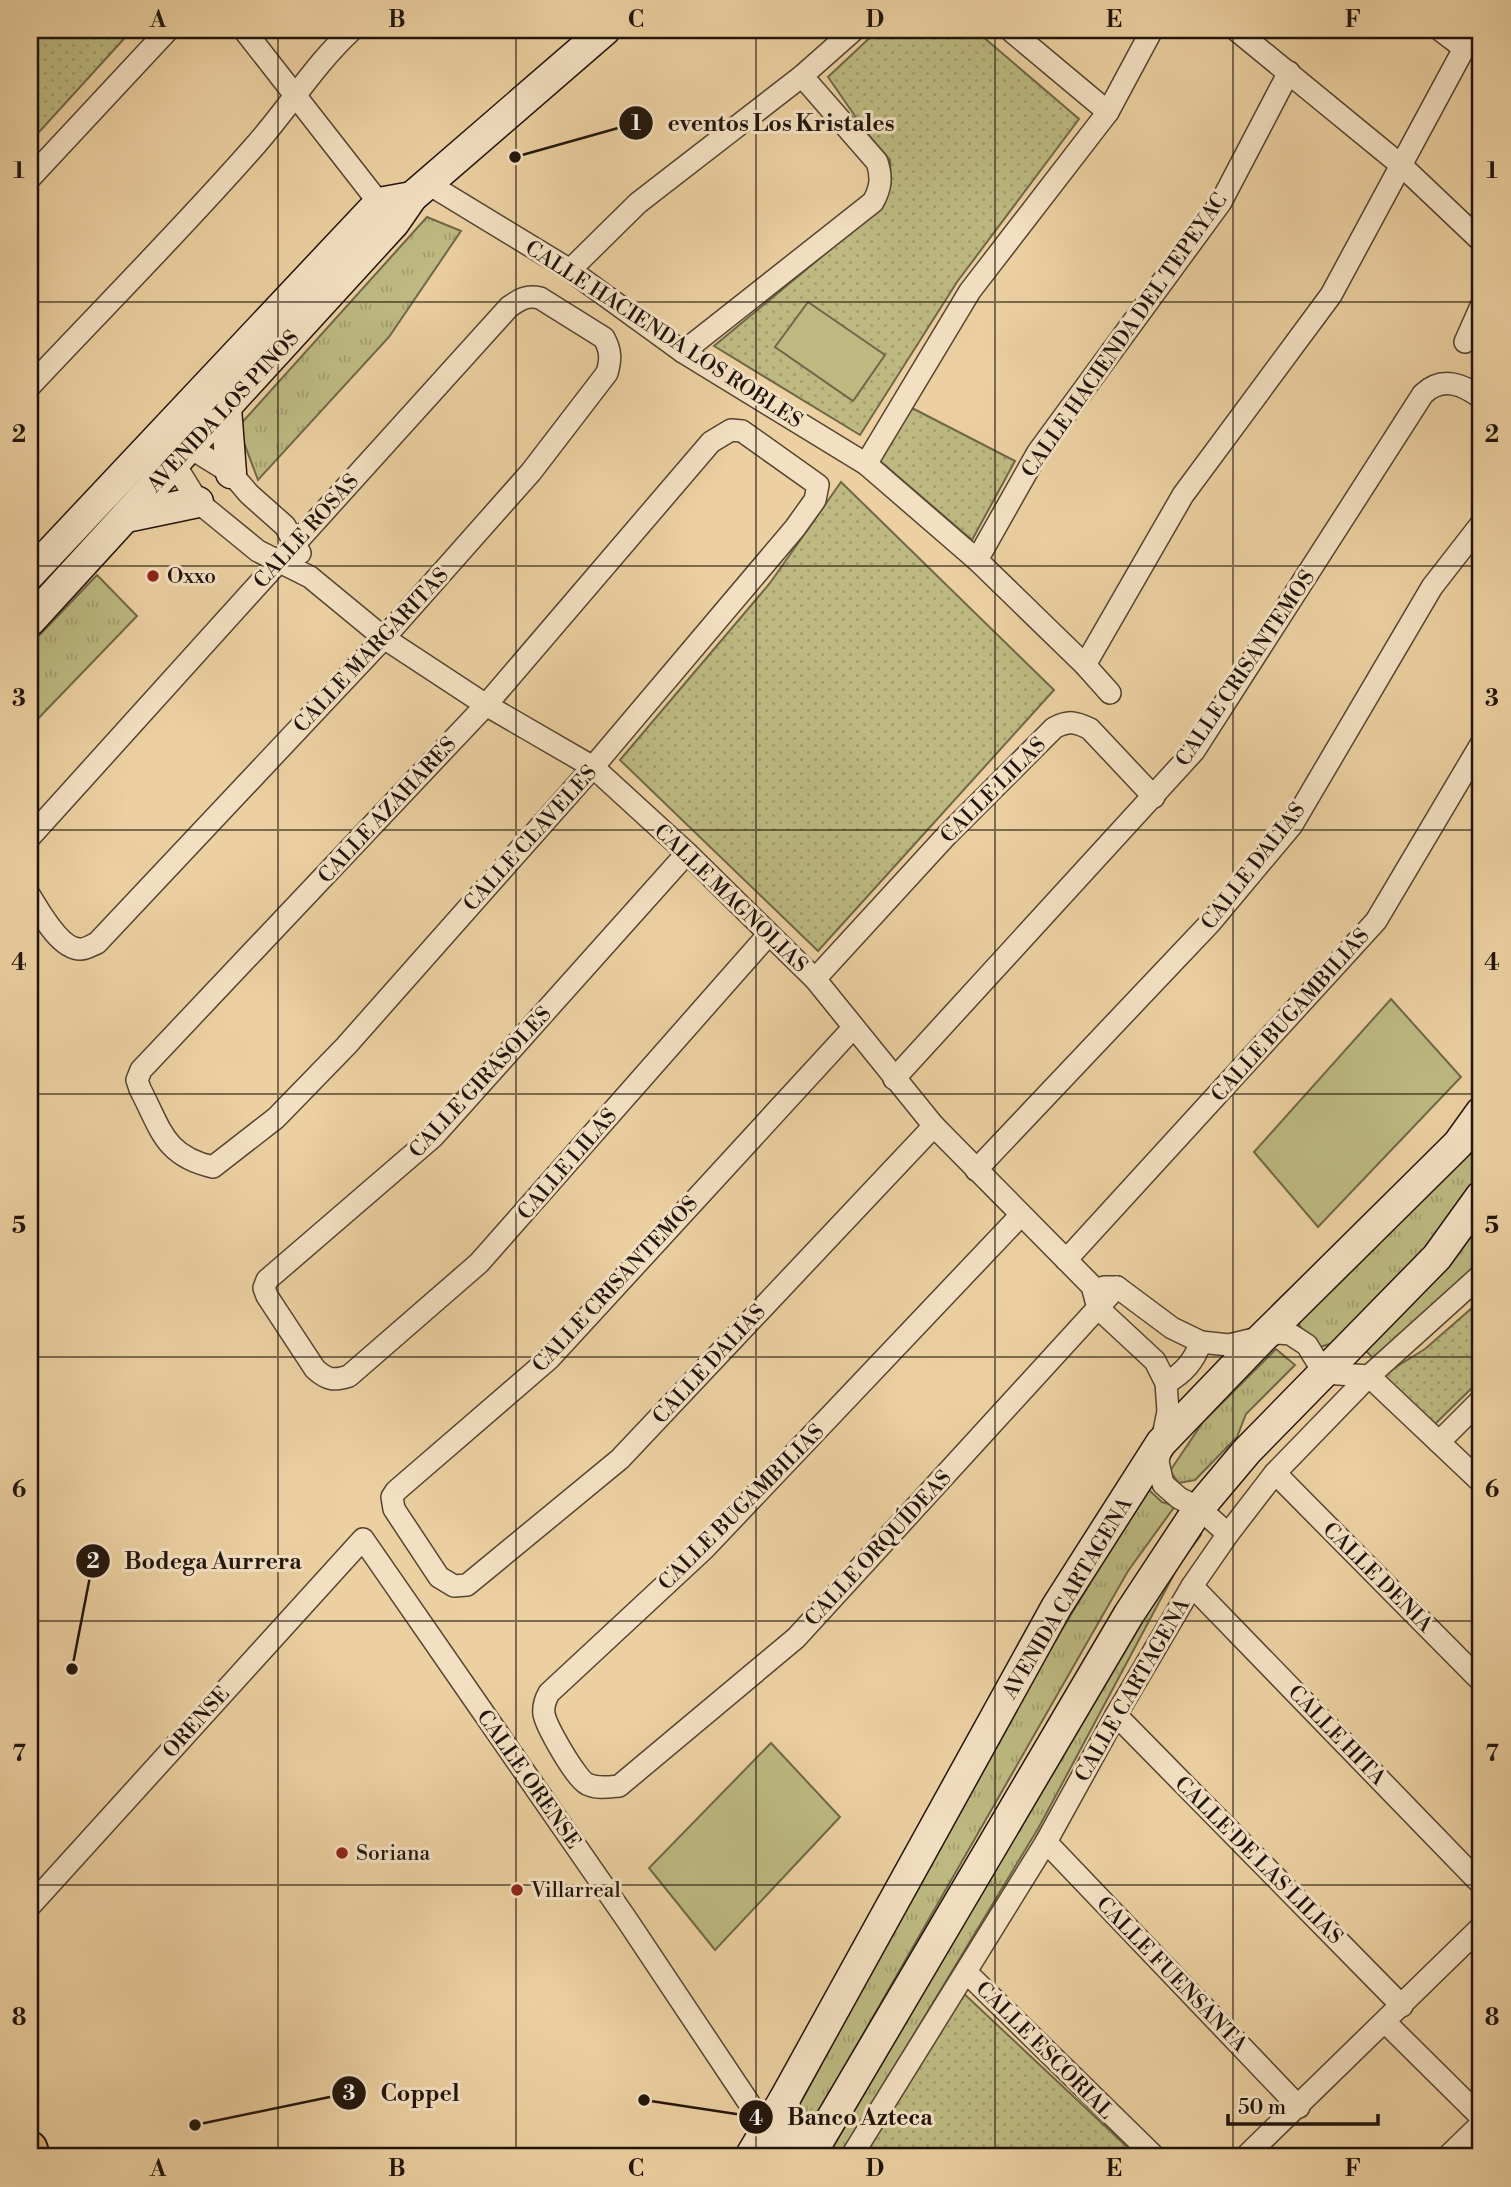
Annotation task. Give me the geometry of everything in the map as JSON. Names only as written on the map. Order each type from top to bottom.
[{"type":"main road","points":[[30,2148],[33,2157]]},
{"type":"street","points":[[30,178],[168,30]]},
{"type":"street","points":[[244,30],[387,213]]},
{"type":"street","points":[[30,386],[253,148],[324,58],[352,30]]},
{"type":"street","name":"AVENIDA LOS PINOS","points":[[30,574],[171,445],[387,213],[420,190],[605,30]]},
{"type":"street","points":[[570,270],[638,203],[802,76],[855,30]]},
{"type":"street","points":[[1010,30],[1108,112]]},
{"type":"street","points":[[866,464],[970,291],[1108,112],[1152,30]]},
{"type":"street","points":[[1236,30],[1402,166],[1481,241]]},
{"type":"street","points":[[1440,30],[1465,49]]},
{"type":"street","points":[[1085,664],[1183,495],[1331,295],[1474,30]]},
{"type":"street","name":"CALLE HACIENDA DEL TEPEYAC","points":[[977,561],[1038,452],[1221,202],[1289,72]]},
{"type":"street","points":[[683,352],[873,202],[877,195],[881,174],[877,162],[802,76]]},
{"type":"street","name":"CALLE HACIENDA LOS ROBLES","points":[[420,190],[570,270],[683,352],[866,464],[977,561],[1085,664],[1110,693]]},
{"type":"street","name":"AVENIDA LOS PINOS","points":[[30,621],[126,517],[171,445],[226,408],[387,213]]},
{"type":"street","name":"CALLE ROSAS","points":[[30,837],[509,307],[521,298],[540,298],[604,338]]},
{"type":"street","points":[[1465,342],[1481,306]]},
{"type":"street","name":"CALLE MARGARITAS","points":[[30,896],[60,939],[70,947],[82,949],[97,943],[384,638],[531,472],[607,373],[611,361],[610,348],[604,338]]},
{"type":"street","name":"CALLE CRISANTEMOS","points":[[894,1079],[1194,751],[1423,394],[1430,387],[1450,382],[1474,392]]},
{"type":"street","points":[[223,522],[240,483],[226,408]]},
{"type":"street","name":"CALLE AZAHARES","points":[[213,1167],[183,1158],[171,1148],[140,1089],[137,1080],[141,1070],[486,705],[711,442],[731,430],[742,431],[818,485]]},
{"type":"street","name":"CALLE MAGNOLIAS","points":[[171,445],[240,483],[285,526],[296,542],[310,577]]},
{"type":"street","name":"CALLE MAGNOLIAS","points":[[171,445],[198,502],[258,551],[310,577],[384,638],[486,705],[593,767],[687,853],[815,979],[934,1126],[1092,1286],[1098,1308]]},
{"type":"street","name":"CALLE CLAVELES","points":[[213,1167],[276,1118],[346,1046],[593,767],[795,528],[815,500],[818,485]]},
{"type":"street","points":[[126,517],[198,502]]},
{"type":"street","name":"CALLE DALIAS","points":[[976,1170],[1210,923],[1292,825],[1432,587],[1481,524]]},
{"type":"street","name":"CALLE LILAS","points":[[815,979],[947,835],[1055,728],[1066,722],[1077,722],[1090,729],[1154,797]]},
{"type":"street","name":"CALLE BUGAMBILIAS","points":[[1066,1260],[1376,921],[1481,744]]},
{"type":"street","name":"CALLE GIRASOLES","points":[[349,1376],[336,1380],[323,1377],[315,1369],[267,1296],[264,1288],[267,1280],[433,1137],[687,853]]},
{"type":"street","name":"CALLE LILAS","points":[[349,1376],[480,1263],[768,935]]},
{"type":"street","name":"CALLE CRISANTEMOS","points":[[467,1586],[454,1586],[439,1577],[394,1509],[392,1497],[396,1491],[550,1358],[853,1028]]},
{"type":"street","name":"AVENIDA CARTAGENA","points":[[750,2157],[1057,1606],[1161,1443],[1261,1339],[1458,1144],[1481,1112]]},
{"type":"street","name":"CALLE DALIAS","points":[[467,1586],[620,1459],[934,1126]]},
{"type":"street","points":[[804,2154],[1129,1614],[1199,1507],[1247,1451],[1437,1256],[1481,1196]]},
{"type":"street","name":"CALLE BUGAMBILIAS","points":[[619,1786],[602,1788],[585,1783],[573,1770],[544,1715],[544,1702],[549,1693],[704,1549],[1021,1215]]},
{"type":"street","name":"CALLE CARTAGENA","points":[[851,2157],[1046,1842],[1116,1715],[1192,1586],[1228,1534],[1275,1473],[1369,1376],[1481,1275]]},
{"type":"street","points":[[1092,1286],[1117,1287],[1172,1328],[1201,1342],[1229,1345],[1279,1333],[1290,1334],[1307,1345],[1324,1373]]},
{"type":"street","name":"CALLE ORQUÍDEAS","points":[[619,1786],[796,1637],[1117,1287]]},
{"type":"street","points":[[1098,1308],[1155,1361],[1166,1383],[1168,1411],[1158,1462],[1163,1484],[1179,1498],[1199,1507],[1228,1534]]},
{"type":"street","points":[[1166,1383],[1188,1367],[1201,1342]]},
{"type":"street","points":[[1324,1373],[1369,1376],[1481,1482]]},
{"type":"street","points":[[1439,1442],[1481,1401]]},
{"type":"street","name":"CALLE DENIA","points":[[1275,1473],[1481,1681]]},
{"type":"street","name":"CALLE ORENSE","points":[[363,1538],[627,1920],[767,2130],[804,2154]]},
{"type":"street","name":"ORENSE","points":[[30,1906],[363,1538]]},
{"type":"street","name":"CALLE HITA","points":[[1192,1586],[1481,1884]]},
{"type":"street","name":"CALLE DE LAS LILIAS","points":[[1116,1715],[1402,2006]]},
{"type":"street","name":"CALLE FUENSANTA","points":[[1046,1842],[1299,2107]]},
{"type":"street","points":[[1245,2157],[1481,1927]]},
{"type":"street","name":"CALLE ESCORIAL","points":[[966,1972],[1155,2157]]},
{"type":"street","points":[[1385,2022],[1481,2117]]},
{"type":"street","points":[[784,2100],[786,2118],[804,2154]]},
{"type":"street","points":[[1447,2157],[1481,2124]]},
{"type":"green space","points":[[30,30],[132,30],[30,142]]},
{"type":"green space","points":[[878,30],[975,30],[1079,119],[957,282],[860,435],[714,346],[884,205],[891,184],[890,160],[866,132],[828,77]]},
{"type":"green space","points":[[427,217],[461,231],[389,337],[258,480],[238,427]]},
{"type":"green space","points":[[808,302],[885,355],[853,401],[775,347]]},
{"type":"green space","points":[[912,408],[1015,461],[972,540],[879,460]]},
{"type":"green space","points":[[841,482],[1054,690],[818,951],[620,760],[770,583]]},
{"type":"green space","points":[[97,575],[137,616],[30,727],[30,645]]},
{"type":"green space","points":[[1391,999],[1461,1077],[1318,1227],[1254,1152]]},
{"type":"green space","points":[[1481,1126],[1481,1176],[1433,1243],[1333,1343],[1316,1348],[1299,1324],[1302,1310]]},
{"type":"green space","points":[[1481,1208],[1481,1264],[1420,1328],[1373,1358],[1359,1344]]},
{"type":"green space","points":[[1481,1300],[1481,1379],[1435,1424],[1383,1375],[1425,1349]]},
{"type":"green space","points":[[1276,1349],[1295,1365],[1246,1414],[1237,1437],[1195,1480],[1179,1483],[1170,1471],[1203,1422]]},
{"type":"green space","points":[[1149,1490],[1162,1502],[1175,1506],[1128,1571],[810,2127],[795,2113],[1009,1720],[1054,1642]]},
{"type":"green space","points":[[1192,1522],[1201,1535],[1180,1563],[1039,1827],[840,2157],[822,2157]]},
{"type":"green space","points":[[771,1743],[840,1817],[715,1950],[649,1868]]},
{"type":"green space","points":[[961,1991],[1138,2157],[857,2157]]},
{"type":"place","name":"eventos Los Kristales","points":[[515,157]]},
{"type":"place","name":"Oxxo","points":[[153,576]]},
{"type":"place","name":"Bodega Aurrera","points":[[72,1669]]},
{"type":"place","name":"Soriana","points":[[342,1853]]},
{"type":"place","name":"Villarreal","points":[[517,1890]]},
{"type":"place","name":"Banco Azteca","points":[[644,2100]]},
{"type":"place","name":"Coppel","points":[[195,2125]]}]
